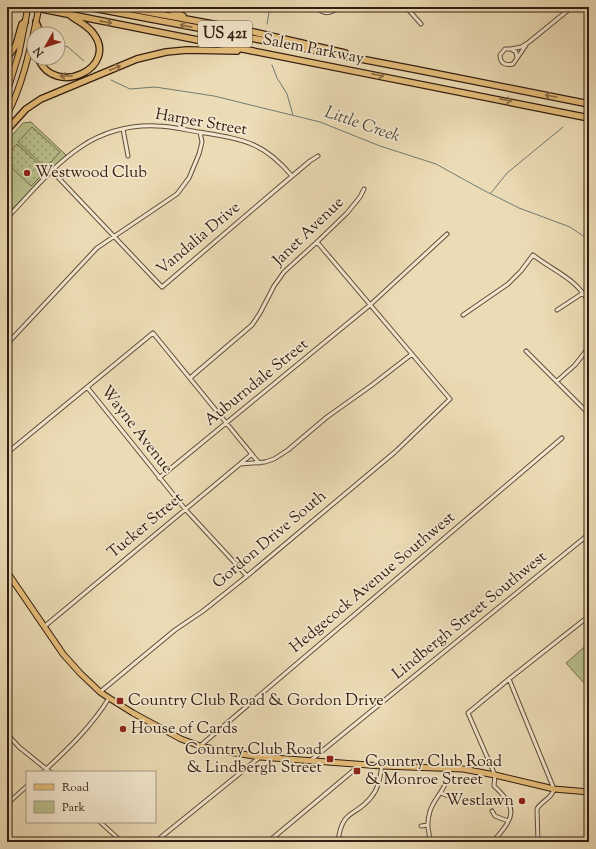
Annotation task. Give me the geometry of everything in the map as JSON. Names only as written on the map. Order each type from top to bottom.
[{"type":"highway","name":"Salem Parkway","points":[[32,7],[507,100],[589,118]]},
{"type":"highway","name":"Salem Parkway","points":[[88,7],[589,104]]},
{"type":"highway","points":[[121,7],[277,37],[350,54],[362,59]]},
{"type":"highway","points":[[165,7],[193,20]]},
{"type":"highway","points":[[42,66],[54,75],[63,77],[82,74],[96,63],[100,48],[97,38],[86,25],[67,14]]},
{"type":"highway","points":[[7,58],[16,45],[22,24],[26,21]]},
{"type":"highway","points":[[36,22],[38,26]]},
{"type":"highway","points":[[7,130],[26,109],[41,99],[137,59],[166,52],[187,50],[246,50]]},
{"type":"main road","points":[[7,92],[18,60],[28,7]]},
{"type":"main road","points":[[7,115],[16,97],[25,69],[39,7]]},
{"type":"main road","points":[[7,572],[68,659],[80,673],[100,692],[181,739],[217,750],[260,757],[360,765],[447,768],[495,775],[554,789],[589,792]]},
{"type":"street","points":[[316,7],[321,12],[325,13],[330,13],[339,7]]},
{"type":"street","points":[[406,7],[421,24]]},
{"type":"street","points":[[529,42],[512,64],[505,65],[502,62],[500,55],[502,52],[507,49],[521,47],[529,42],[572,7]]},
{"type":"street","points":[[511,49],[516,52],[517,58]]},
{"type":"street","name":"Harper Street","points":[[7,218],[52,171],[68,156],[90,140],[104,134],[142,126],[158,126],[232,137],[260,147],[274,156],[292,176]]},
{"type":"street","points":[[123,129],[128,156]]},
{"type":"street","points":[[7,344],[97,248],[177,194],[189,178],[199,154],[202,142],[200,132]]},
{"type":"street","name":"Vandalia Drive","points":[[52,171],[162,287],[292,176],[318,156]]},
{"type":"street","name":"Janet Avenue","points":[[190,378],[252,325],[274,286],[284,272],[347,213],[360,197],[364,189]]},
{"type":"street","name":"Auburndale Street","points":[[159,478],[370,305],[447,234]]},
{"type":"street","points":[[240,464],[259,463],[274,459],[288,450],[327,417],[412,354],[317,242]]},
{"type":"street","points":[[463,315],[508,284],[533,255],[544,264],[568,278],[583,293],[589,303]]},
{"type":"street","points":[[557,310],[583,293]]},
{"type":"street","points":[[7,453],[153,333],[259,463]]},
{"type":"street","points":[[557,381],[575,365],[589,348]]},
{"type":"street","points":[[526,351],[589,414]]},
{"type":"street","name":"Gordon Drive South","points":[[100,692],[175,630],[203,611],[395,452],[450,399],[412,354]]},
{"type":"street","name":"Wayne Avenue","points":[[87,387],[185,509],[246,576]]},
{"type":"street","name":"Hedgecock Avenue Southwest","points":[[200,746],[562,438]]},
{"type":"street","name":"Tucker Street","points":[[45,626],[252,454]]},
{"type":"street","name":"Lindbergh Street Southwest","points":[[310,762],[589,534]]},
{"type":"street","points":[[584,538],[589,545]]},
{"type":"street","points":[[493,842],[508,821],[510,815],[510,805],[505,795],[494,786],[495,775],[468,713],[589,616]]},
{"type":"street","points":[[509,679],[554,789],[552,795],[537,807],[538,842]]},
{"type":"street","points":[[46,769],[77,739],[110,698]]},
{"type":"street","points":[[7,734],[19,747],[49,771]]},
{"type":"street","points":[[155,842],[260,757]]},
{"type":"street","points":[[268,842],[360,765]]},
{"type":"street","points":[[338,842],[340,829],[345,819],[352,812],[366,803],[374,794],[382,766]]},
{"type":"street","points":[[443,842],[430,841],[428,825],[431,808],[441,793],[447,778],[447,768]]},
{"type":"street","points":[[7,804],[26,787]]},
{"type":"street","points":[[441,793],[453,798]]},
{"type":"street","points":[[492,811],[495,816],[508,821]]},
{"type":"street","points":[[101,823],[122,842]]},
{"type":"street","points":[[421,826],[428,825]]},
{"type":"green space","name":"Westwood Club","points":[[31,122],[66,155],[7,214],[7,141],[23,123]]},
{"type":"green space","points":[[32,127],[60,152],[46,168],[18,142]]},
{"type":"green space","points":[[17,144],[46,171],[31,186],[7,163],[7,155]]},
{"type":"green space","points":[[589,643],[589,681],[585,684],[566,663]]},
{"type":"waterway","points":[[267,24],[270,7]]},
{"type":"waterway","name":"Little Creek","points":[[7,34],[13,34]]},
{"type":"waterway","name":"Little Creek","points":[[66,46],[84,61]]},
{"type":"waterway","points":[[272,65],[277,78],[287,94],[293,115]]},
{"type":"waterway","name":"Little Creek","points":[[111,80],[130,89],[155,87],[214,96],[320,122],[380,146],[436,164],[519,208],[570,227],[589,240]]},
{"type":"waterway","points":[[491,193],[507,173],[563,127]]},
{"type":"place","name":"Westwood Club","points":[[27,173]]},
{"type":"place","name":"Country Club Road & Gordon Drive","points":[[120,701]]},
{"type":"place","name":"House of Cards","points":[[123,729]]},
{"type":"place","name":"Country Club Road & Lindbergh Street","points":[[330,759]]},
{"type":"place","name":"Country Club Road & Monroe Street","points":[[357,771]]},
{"type":"place","name":"Westlawn","points":[[522,801]]}]
